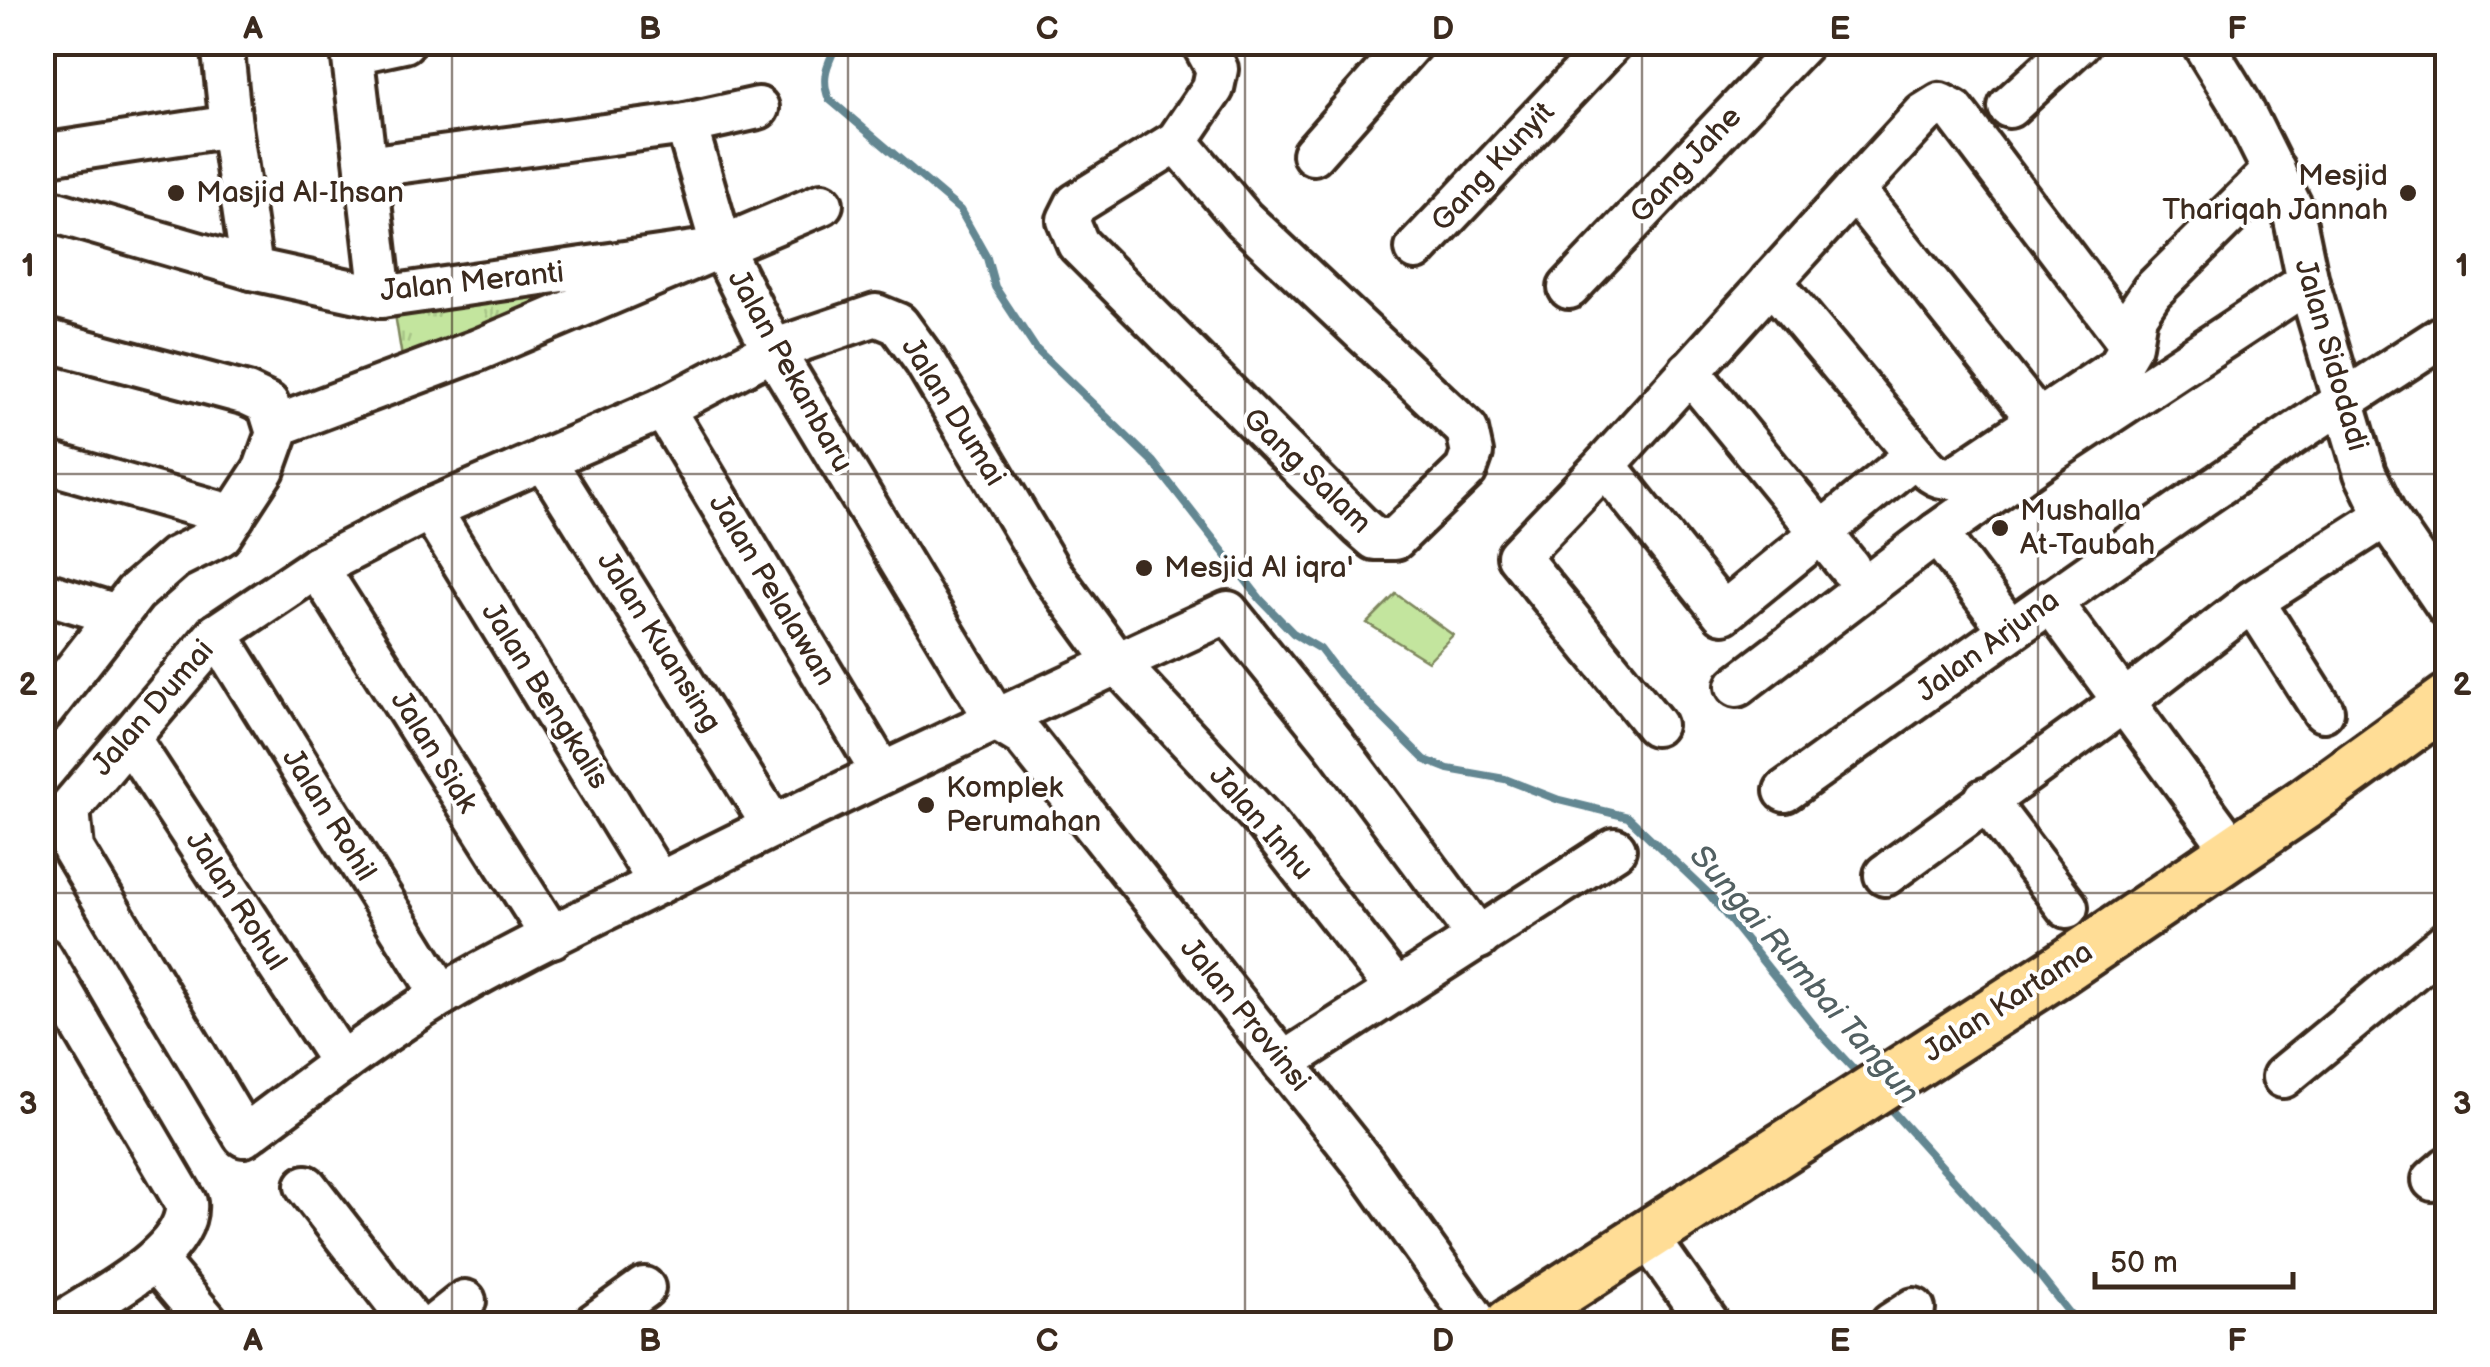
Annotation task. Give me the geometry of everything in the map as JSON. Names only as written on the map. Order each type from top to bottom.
[{"type":"main road","name":"Jalan Kartama","points":[[1510,1324],[2061,968],[2304,804],[2448,700]]},
{"type":"street","points":[[222,42],[230,126],[252,268]]},
{"type":"street","points":[[381,297],[352,48],[404,42]]},
{"type":"street","name":"Gang Salam","points":[[1178,141],[1243,219],[1467,430],[1472,452],[1466,470],[1395,540],[1375,540],[1360,526],[1078,244],[1068,220],[1076,204],[1178,141],[1213,88],[1218,69],[1202,42]]},
{"type":"street","points":[[1313,154],[1412,42]]},
{"type":"street","name":"Gang Kunyit","points":[[1416,249],[1612,42]]},
{"type":"street","name":"Gang Jahe","points":[[1570,288],[1803,42]]},
{"type":"street","points":[[2010,107],[2080,42]]},
{"type":"street","name":"Jalan Sidodadi","points":[[2202,42],[2240,104],[2293,210],[2308,282],[2365,473],[2386,516],[2448,607]]},
{"type":"street","points":[[1655,725],[1518,556],[1924,114],[1940,104],[1954,111],[2131,345]]},
{"type":"street","points":[[366,167],[686,124],[758,108]]},
{"type":"street","points":[[686,124],[722,248],[822,204]]},
{"type":"street","points":[[42,155],[230,126]]},
{"type":"street","points":[[1771,281],[1929,472],[1953,478],[2118,366],[2131,345],[2136,315],[2152,290],[2274,170]]},
{"type":"street","points":[[1854,190],[2039,421]]},
{"type":"street","name":"Jalan Meranti","points":[[42,208],[252,268],[381,297],[722,248]]},
{"type":"street","name":"Jalan Pekanbaru","points":[[276,426],[478,350],[722,248],[773,350],[996,720]]},
{"type":"street","points":[[1736,686],[1937,532],[2048,453],[2308,282]]},
{"type":"street","name":"Jalan Dumai","points":[[876,315],[898,324],[925,360],[1050,573],[1117,663],[882,772],[442,996],[342,1063],[244,1136],[73,849],[69,809],[217,634],[317,567],[430,509],[663,408],[773,350],[876,315]]},
{"type":"street","name":"Jalan Arjuna","points":[[1785,791],[2050,601],[2342,400],[2448,333]]},
{"type":"street","points":[[42,339],[247,394],[268,404],[276,426],[264,469],[221,535],[175,558],[135,593],[42,712]]},
{"type":"street","points":[[1689,371],[1849,567]]},
{"type":"street","name":"Jalan Pelalawan","points":[[663,408],[882,772]]},
{"type":"street","points":[[1724,613],[1916,455]]},
{"type":"street","name":"Jalan Kuansing","points":[[544,459],[773,826]]},
{"type":"street","points":[[42,461],[234,516]]},
{"type":"street","points":[[1605,465],[1752,649]]},
{"type":"street","name":"Jalan Bengkalis","points":[[430,509],[659,883]]},
{"type":"street","points":[[1885,875],[2253,602],[2386,516]]},
{"type":"street","points":[[1937,532],[2010,630]]},
{"type":"street","name":"Jalan Siak","points":[[317,567],[552,937]]},
{"type":"street","points":[[42,592],[118,615]]},
{"type":"street","points":[[2050,601],[2233,850]]},
{"type":"street","points":[[2253,602],[2323,711]]},
{"type":"street","points":[[1117,663],[1228,612],[1333,742],[1479,938]]},
{"type":"street","name":"Jalan Rohil","points":[[217,634],[442,996]]},
{"type":"street","name":"Jalan Inhu","points":[[1117,663],[1268,824],[1396,990]]},
{"type":"street","name":"Jalan Provinsi","points":[[996,720],[1024,737],[1364,1164],[1478,1324]]},
{"type":"street","name":"Jalan Rohul","points":[[130,738],[342,1063]]},
{"type":"street","points":[[1984,800],[2068,907]]},
{"type":"street","points":[[1282,1063],[1615,849]]},
{"type":"street","points":[[2282,1077],[2448,940]]},
{"type":"street","points":[[42,958],[186,1202],[187,1216],[170,1246],[155,1260],[58,1324]]},
{"type":"street","points":[[306,1186],[413,1324]]},
{"type":"street","points":[[1647,1236],[1709,1324]]},
{"type":"street","points":[[155,1260],[209,1324]]},
{"type":"street","points":[[594,1324],[644,1288]]},
{"type":"green space","points":[[675,263],[404,370],[394,308]]},
{"type":"green space","points":[[1396,594],[1453,635],[1428,661],[1367,623]]},
{"type":"waterway","name":"Sungai Rumbai Tangun","points":[[838,42],[825,77],[829,99],[960,210],[987,258],[995,287],[1036,349],[1153,462],[1261,600],[1293,633],[1320,649],[1340,675],[1425,760],[1448,769],[1505,779],[1559,800],[1628,817],[1709,894],[1821,1034],[1861,1077]]},
{"type":"waterway","name":"Sungai Rumbai Tangun","points":[[1884,1102],[2036,1271],[2078,1324]]},
{"type":"place","name":"Masjid Al-Ihsan","points":[[176,193]]},
{"type":"place","name":"Mesjid Thariqah Jannah","points":[[2408,193]]},
{"type":"place","name":"Mushalla At-Taubah","points":[[2000,528]]},
{"type":"place","name":"Mesjid Al iqra'","points":[[1144,568]]},
{"type":"place","name":"Komplek Perumahan","points":[[926,805]]}]
